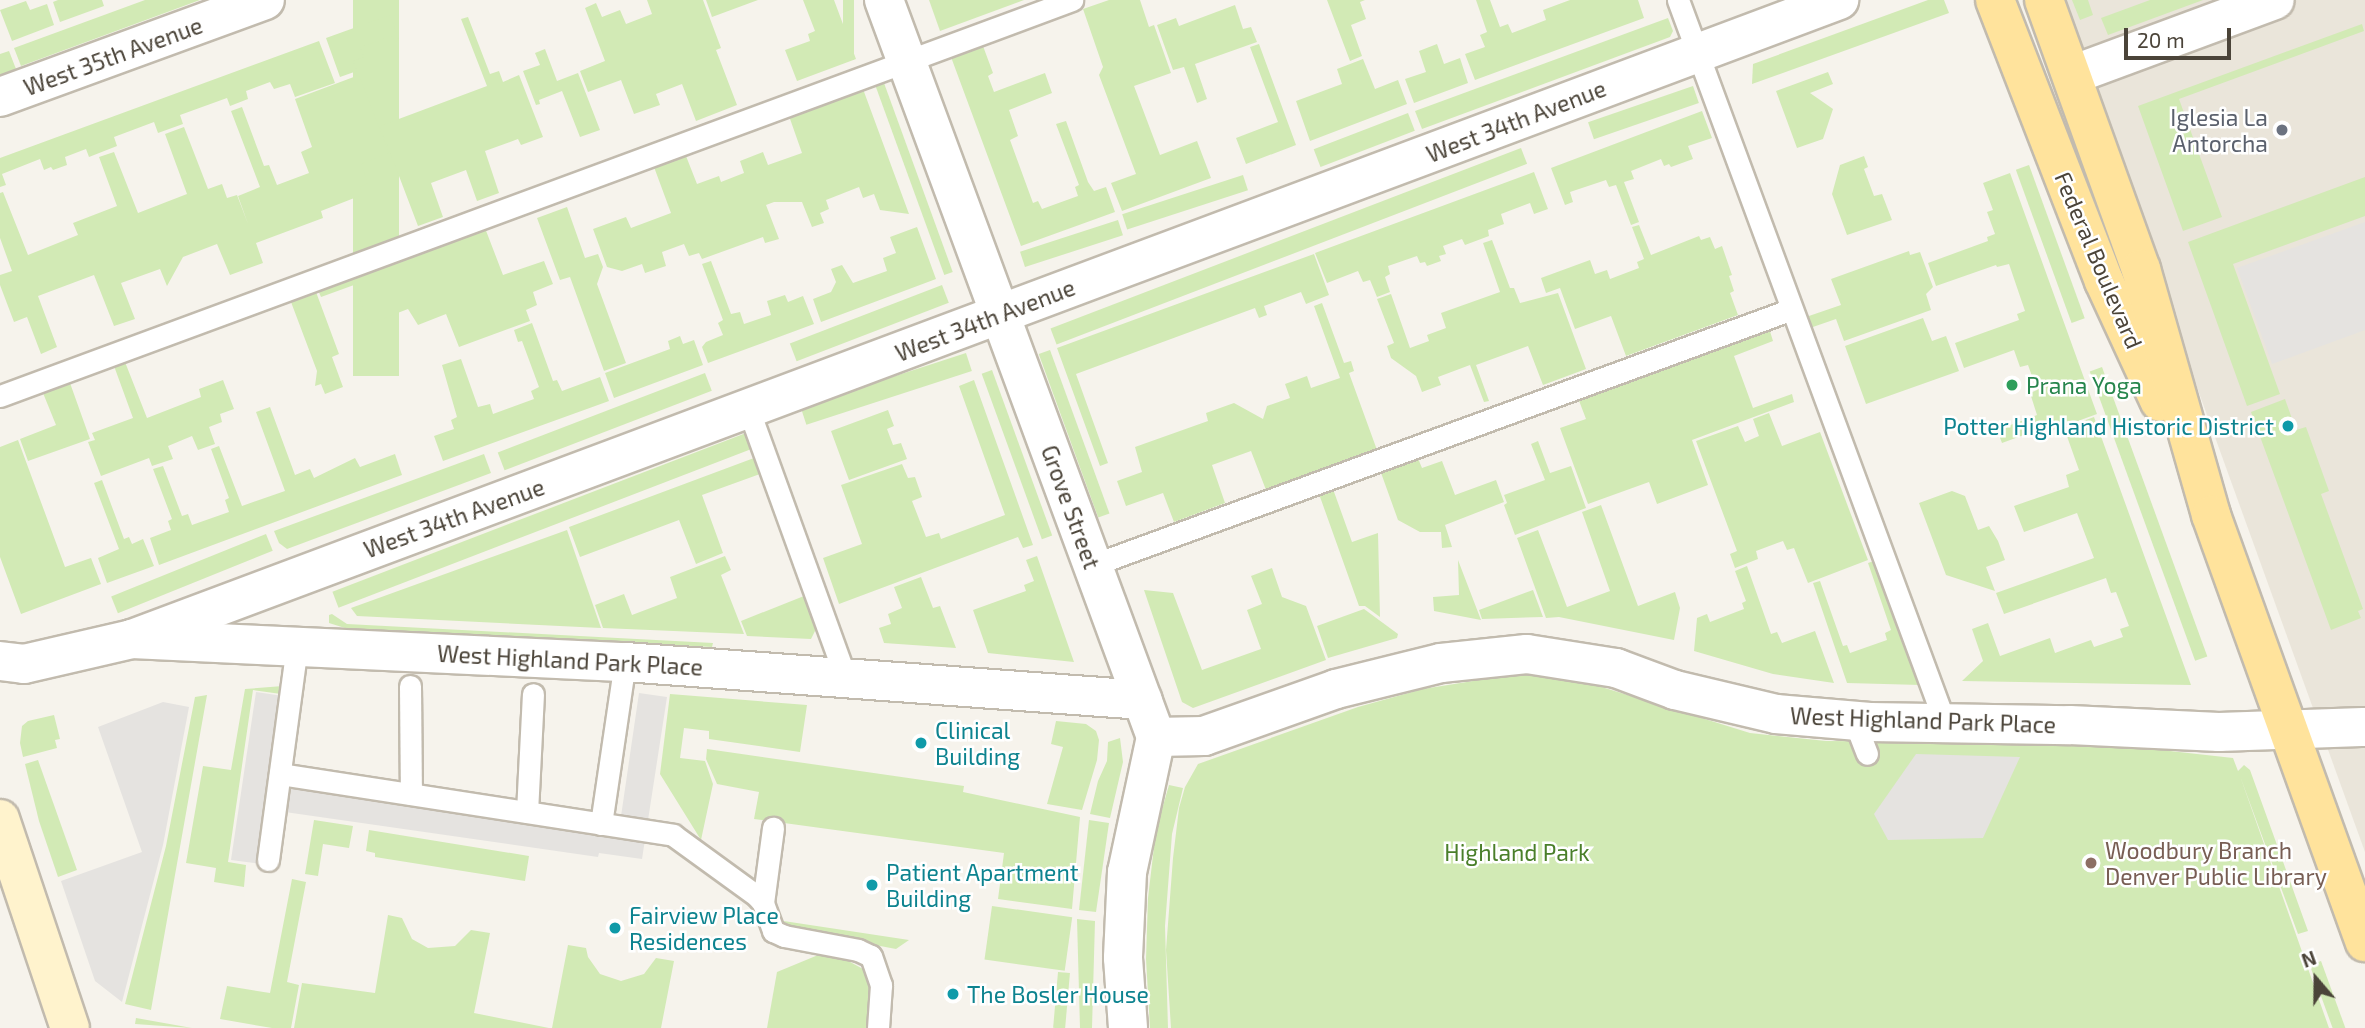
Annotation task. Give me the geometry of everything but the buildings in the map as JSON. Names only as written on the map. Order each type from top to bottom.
[{"type":"main road","name":"Federal Boulevard","points":[[1995,0],[2104,281],[2211,515]]},
{"type":"main road","name":"Federal Boulevard","points":[[2044,0],[2141,269],[2211,515],[2365,942]]},
{"type":"main road","points":[[0,819],[7,871],[71,1028]]},
{"type":"street","name":"West 35th Avenue","points":[[0,97],[265,0]]},
{"type":"street","name":"Grove Street","points":[[884,0],[1156,737]]},
{"type":"street","name":"West 34th Avenue","points":[[132,639],[1839,0]]},
{"type":"street","points":[[2072,75],[2275,0]]},
{"type":"street","name":"West Highland Park Place","points":[[0,661],[24,664],[132,639],[625,662],[1143,700]]},
{"type":"street","name":"West Highland Park Place","points":[[1156,737],[1205,736],[1336,689],[1441,663],[1527,654],[1616,668],[1675,690],[1860,737],[1945,723],[2068,735],[2289,732],[2365,727]]},
{"type":"street","points":[[1128,1028],[1123,958],[1127,872],[1156,737]]},
{"type":"lane","points":[[0,396],[1072,0]]},
{"type":"lane","points":[[1678,0],[1945,723]]},
{"type":"lane","points":[[1093,565],[1792,309]]},
{"type":"lane","points":[[748,408],[846,678]]},
{"type":"lane","points":[[268,860],[297,646]]},
{"type":"lane","points":[[601,824],[625,662]]},
{"type":"lane","points":[[410,686],[411,794]]},
{"type":"lane","points":[[527,812],[533,694]]},
{"type":"lane","points":[[280,774],[673,835],[763,903]]},
{"type":"lane","points":[[773,828],[763,903],[773,931],[871,956],[881,985],[878,1028]]},
{"type":"shaded area","name":"Potter Highland Historic District","points":[[2057,0],[2365,0],[2365,852]]},
{"type":"shaded area","points":[[2365,222],[2365,330],[2272,364],[2237,268]]},
{"type":"shaded area","points":[[256,692],[283,696],[271,780],[619,830],[639,693],[667,697],[642,859],[599,853],[598,857],[271,810],[262,864],[231,860]]},
{"type":"shaded area","points":[[163,702],[189,707],[163,845],[122,1002],[95,981],[61,881],[142,852],[98,727]]},
{"type":"shaded area","points":[[1916,754],[2020,757],[1983,838],[1888,840],[1874,814]]},
{"type":"green space","points":[[102,0],[104,6],[60,22],[53,2]]},
{"type":"green space","points":[[145,0],[200,0],[21,66],[14,48]]},
{"type":"green space","points":[[353,0],[399,0],[399,376],[353,376]]},
{"type":"green space","points":[[647,0],[703,0],[721,48],[716,50],[737,105],[696,121],[682,84],[656,94],[660,105],[634,114],[621,80],[588,92],[580,71],[605,61],[585,8],[596,3],[602,17],[620,10],[626,24],[652,14]]},
{"type":"green space","points":[[706,0],[758,0],[712,17]]},
{"type":"green space","points":[[803,0],[834,0],[856,59],[797,81],[785,50],[810,41],[808,34],[815,31]]},
{"type":"green space","points":[[843,0],[854,0],[854,60],[843,60]]},
{"type":"green space","points":[[929,0],[1024,0],[940,31]]},
{"type":"green space","points":[[1109,0],[1140,0],[1149,27],[1154,25],[1171,73],[1134,86],[1160,155],[1197,141],[1211,178],[1122,211],[1111,183],[1136,174],[1099,75],[1103,67],[1083,9]]},
{"type":"green space","points":[[1327,0],[1365,0],[1360,2],[1366,19],[1351,25],[1362,56],[1350,61]]},
{"type":"green space","points":[[1476,0],[1490,0],[1500,27],[1508,24],[1512,33],[1546,20],[1543,10],[1570,0],[1638,0],[1644,18],[1475,80],[1465,54],[1485,47],[1480,35],[1487,32]]},
{"type":"green space","points":[[1928,0],[1944,0],[1949,13],[1752,84],[1753,64]]},
{"type":"green space","points":[[2072,0],[2088,0],[2093,15],[2080,20]]},
{"type":"green space","points":[[2150,0],[2203,0],[2108,35],[2101,18]]},
{"type":"green space","points":[[26,1],[30,10],[47,4],[54,25],[12,41],[0,10]]},
{"type":"green space","points":[[1235,5],[1243,29],[1251,27],[1257,42],[1195,64],[1207,99],[1197,103],[1184,67],[1173,70],[1157,25],[1176,18],[1179,26]]},
{"type":"green space","points":[[390,15],[399,40],[395,42],[392,36],[360,47],[364,57],[353,61],[357,71],[340,77],[326,38]]},
{"type":"green space","points":[[468,17],[490,74],[499,71],[503,82],[519,75],[543,137],[521,145],[518,139],[485,151],[499,193],[477,201],[466,170],[431,183],[443,217],[418,226],[380,126],[487,86],[461,19]]},
{"type":"green space","points":[[1668,18],[1673,31],[1670,37],[1422,129],[1415,111]]},
{"type":"green space","points":[[2362,24],[2364,31],[2179,99],[2222,217],[2183,231],[2138,106]]},
{"type":"green space","points":[[319,41],[335,83],[295,97],[290,84],[274,89],[270,82],[246,91],[248,99],[230,106],[227,98],[180,115],[183,124],[158,133],[154,122],[114,137],[117,146],[89,157],[86,149],[65,157],[67,165],[53,170],[51,167],[44,170],[40,159],[2,174],[6,185],[0,187],[0,158]]},
{"type":"green space","points":[[1259,44],[1296,145],[1246,164],[1236,138],[1278,122],[1250,47]]},
{"type":"green space","points":[[1437,44],[1444,64],[1460,58],[1468,83],[1414,103],[1405,79],[1426,72],[1419,51]]},
{"type":"green space","points":[[983,46],[993,73],[988,76],[994,92],[1045,73],[1052,93],[1009,110],[1018,136],[1010,140],[1033,203],[1038,201],[1042,209],[1078,196],[1075,187],[1079,185],[1056,124],[1066,121],[1088,182],[1094,191],[1106,187],[1115,212],[1021,246],[951,57]]},
{"type":"green space","points":[[545,49],[557,81],[578,73],[600,130],[580,137],[562,91],[539,100],[540,104],[536,105],[523,71],[540,65],[535,53]]},
{"type":"green space","points":[[9,51],[16,69],[0,75],[0,54]]},
{"type":"green space","points":[[1363,59],[1375,89],[1398,80],[1407,104],[1310,141],[1296,101],[1342,84],[1337,69]]},
{"type":"green space","points":[[1828,72],[1833,84],[1810,93],[1833,109],[1823,139],[1797,148],[1776,91]]},
{"type":"green space","points":[[359,75],[389,153],[361,164],[368,183],[360,187],[362,195],[321,211],[323,218],[256,243],[263,263],[230,275],[217,244],[183,257],[167,286],[160,269],[121,283],[135,319],[114,326],[94,275],[38,296],[57,347],[41,354],[27,317],[14,322],[0,285],[0,275],[12,271],[0,238],[0,193],[3,192],[28,255],[78,235],[73,223],[117,206],[99,157],[114,152],[138,213],[187,194],[165,134],[184,127],[208,189],[222,184],[227,198],[237,195],[248,224],[238,196],[260,187],[231,111],[242,107],[264,166],[269,165],[277,185],[309,173],[301,152],[312,147],[295,99]]},
{"type":"green space","points":[[884,83],[953,272],[944,275],[876,86]]},
{"type":"green space","points":[[1693,86],[1699,103],[1594,139],[1588,122]]},
{"type":"green space","points":[[863,89],[909,214],[880,210],[874,194],[863,198],[859,187],[826,200],[829,209],[820,213],[824,223],[812,227],[802,202],[774,202],[766,205],[779,239],[765,243],[763,237],[702,259],[699,253],[689,256],[684,244],[662,252],[666,266],[645,273],[642,264],[622,271],[607,267],[593,229],[626,217],[631,228],[671,213],[654,167],[686,156],[697,184],[719,176],[721,182],[744,173],[740,161],[763,152],[768,165],[802,153],[789,116]]},
{"type":"green space","points":[[1702,111],[1712,138],[1688,146],[1693,159],[1671,167],[1669,164],[1664,166],[1661,159],[1631,171],[1634,179],[1624,182],[1639,222],[1631,225],[1616,185],[1609,187],[1606,180],[1570,192],[1573,202],[1565,205],[1551,168]]},
{"type":"green space","points":[[1408,113],[1415,131],[1321,167],[1314,149]]},
{"type":"green space","points":[[1521,148],[1527,164],[1057,344],[1050,329]]},
{"type":"green space","points":[[1864,156],[1868,167],[1864,169],[1874,196],[1882,194],[1892,220],[1847,235],[1832,194],[1840,165]]},
{"type":"green space","points":[[2029,165],[2085,318],[2072,323],[2016,170]]},
{"type":"green space","points":[[1534,172],[1548,209],[1534,214],[1530,203],[1501,214],[1504,224],[1488,230],[1489,236],[1465,245],[1462,239],[1443,246],[1446,254],[1439,256],[1441,261],[1427,266],[1425,262],[1420,263],[1417,256],[1388,266],[1390,274],[1385,277],[1390,292],[1377,297],[1370,280],[1363,282],[1358,271],[1327,283],[1315,253]]},
{"type":"green space","points":[[2010,173],[2097,414],[2048,432],[2046,427],[2002,443],[1997,430],[2037,415],[2030,393],[2037,390],[2028,365],[2020,367],[2014,350],[1964,368],[1955,343],[2019,320],[2017,314],[2025,311],[2009,264],[1996,265],[1936,286],[1928,263],[1988,241],[1987,237],[1995,234],[1987,212],[1993,210],[1983,183]]},
{"type":"green space","points":[[1243,175],[1248,190],[1127,229],[1122,214]]},
{"type":"green space","points":[[2365,177],[2365,216],[2233,264],[2280,394],[2247,406],[2188,242]]},
{"type":"green space","points":[[567,207],[585,258],[598,254],[603,267],[597,284],[626,363],[604,371],[570,277],[560,280],[537,218]]},
{"type":"green space","points":[[1118,220],[1123,235],[1025,267],[1020,252]]},
{"type":"green space","points":[[1639,225],[1651,255],[1699,236],[1701,240],[1710,237],[1715,249],[1722,246],[1732,275],[1729,276],[1734,291],[1730,293],[1738,315],[1626,356],[1611,316],[1575,329],[1560,288],[1546,293],[1541,278],[1590,260],[1595,274],[1607,270],[1610,279],[1639,268],[1637,262],[1644,259],[1632,227]]},
{"type":"green space","points":[[917,227],[936,279],[821,322],[813,299],[831,292],[836,282],[831,269],[842,265],[853,283],[887,271],[883,258],[896,253],[890,237]]},
{"type":"green space","points":[[485,228],[503,275],[544,261],[553,284],[533,292],[537,305],[526,310],[530,321],[459,347],[446,314],[418,325],[408,309],[369,324],[354,285],[321,297],[318,290]]},
{"type":"green space","points":[[1492,240],[1510,288],[1514,288],[1520,303],[1558,293],[1586,369],[1543,385],[1528,346],[1476,365],[1489,401],[1484,402],[1470,365],[1438,377],[1441,385],[1422,392],[1416,376],[1391,358],[1387,346],[1394,343],[1377,299],[1391,294],[1410,348],[1429,341],[1427,335],[1446,328],[1441,313],[1500,292],[1483,243]]},
{"type":"green space","points":[[1909,251],[1910,255],[1920,252],[1933,287],[1926,294],[1931,310],[1844,341],[1836,319],[1810,328],[1806,317],[1841,305],[1831,279]]},
{"type":"green space","points":[[1314,254],[1329,295],[1306,304],[1301,292],[1264,306],[1267,315],[1259,318],[1255,308],[1076,374],[1108,463],[1100,466],[1057,348]]},
{"type":"green space","points":[[711,261],[731,314],[740,312],[744,324],[771,315],[767,301],[785,295],[788,302],[803,296],[814,324],[708,363],[702,347],[706,342],[723,335],[718,323],[723,320],[702,264]]},
{"type":"green space","points":[[942,285],[949,303],[797,361],[790,343]]},
{"type":"green space","points":[[316,292],[339,354],[332,357],[343,387],[325,394],[321,384],[315,386],[317,371],[291,302]]},
{"type":"green space","points":[[1322,303],[1344,363],[1351,361],[1354,371],[1349,373],[1377,450],[1266,490],[1251,451],[1212,465],[1225,503],[1174,522],[1163,493],[1126,506],[1117,481],[1142,472],[1135,447],[1208,421],[1206,413],[1234,403],[1263,419],[1267,406],[1290,398],[1285,384],[1307,376],[1311,388],[1340,378],[1314,306]]},
{"type":"green space","points":[[1923,318],[1932,341],[1946,336],[1959,371],[1866,404],[1845,346]]},
{"type":"green space","points":[[532,323],[553,381],[557,380],[562,391],[600,377],[609,401],[443,461],[434,436],[454,429],[451,420],[457,417],[442,365],[461,359],[478,407],[490,404],[493,414],[534,399],[531,391],[539,387],[522,341],[518,342],[514,330]]},
{"type":"green space","points":[[1769,328],[1773,341],[1734,356],[1753,408],[1792,394],[1794,402],[1692,440],[1708,485],[1657,504],[1649,482],[1588,504],[1560,428],[1586,419],[1578,398]]},
{"type":"green space","points":[[680,336],[683,344],[694,340],[703,365],[614,398],[605,373],[670,349],[668,341]]},
{"type":"green space","points":[[1050,350],[1110,514],[1098,518],[1039,354]]},
{"type":"green space","points":[[966,353],[972,371],[806,425],[801,407]]},
{"type":"green space","points":[[125,362],[147,418],[201,397],[199,389],[223,380],[234,409],[220,414],[222,422],[209,427],[215,444],[198,450],[192,436],[168,446],[173,459],[152,466],[149,458],[101,476],[88,442],[95,440],[92,433],[133,418],[114,366]]},
{"type":"green space","points":[[2102,367],[2207,656],[2195,661],[2090,371]]},
{"type":"green space","points":[[992,370],[1052,535],[1042,539],[982,374]]},
{"type":"green space","points":[[705,373],[712,391],[505,470],[498,453]]},
{"type":"green space","points":[[974,380],[1033,545],[1023,548],[1018,537],[839,604],[823,558],[862,544],[841,485],[902,464],[908,478],[915,477],[922,497],[912,501],[926,537],[939,533],[941,539],[1005,515],[959,386]]},
{"type":"green space","points":[[70,383],[90,439],[28,461],[20,439],[56,425],[43,393]]},
{"type":"green space","points":[[2285,399],[2296,430],[2306,427],[2329,491],[2321,494],[2363,609],[2358,611],[2361,618],[2331,630],[2251,412]]},
{"type":"green space","points":[[270,407],[295,475],[310,469],[314,478],[355,458],[360,467],[395,454],[402,475],[159,565],[150,538],[171,530],[168,521],[172,519],[153,469],[163,466],[182,516],[188,514],[192,525],[229,512],[225,500],[229,498],[211,449],[219,446],[242,506],[285,491],[256,412]]},
{"type":"green space","points":[[888,410],[894,426],[887,429],[893,445],[901,443],[907,459],[849,480],[831,431]]},
{"type":"green space","points":[[1769,413],[1782,446],[1820,432],[1868,560],[1808,583],[1794,548],[1787,550],[1783,541],[1756,551],[1758,559],[1735,568],[1730,554],[1737,551],[1696,441],[1738,426],[1745,442],[1759,436],[1753,419]]},
{"type":"green space","points":[[2094,417],[2191,685],[1962,681],[1983,661],[1972,629],[1988,623],[2000,656],[2050,638],[2055,653],[2091,640],[2094,647],[2123,637],[2120,629],[2129,626],[2116,592],[2111,593],[2106,578],[2004,614],[1996,593],[2094,558],[2077,513],[2024,532],[2014,506],[2069,487],[2066,475],[2079,470],[2064,428]]},
{"type":"green space","points":[[746,433],[752,449],[339,608],[332,592]]},
{"type":"green space","points":[[18,440],[65,567],[91,558],[101,584],[21,614],[0,557],[0,447]]},
{"type":"green space","points":[[1538,441],[1550,473],[1571,466],[1586,508],[1515,535],[1504,505],[1507,503],[1504,495],[1545,480],[1531,444]]},
{"type":"green space","points":[[484,454],[491,473],[287,549],[279,543],[274,531]]},
{"type":"green space","points":[[1417,456],[1422,468],[1442,461],[1455,495],[1496,480],[1504,502],[1445,525],[1452,547],[1442,548],[1441,532],[1420,532],[1398,520],[1380,470]]},
{"type":"green space","points":[[754,458],[760,474],[702,495],[723,553],[696,564],[679,520],[580,557],[569,527]]},
{"type":"green space","points":[[102,480],[124,539],[129,537],[132,544],[143,539],[154,566],[107,583],[98,558],[119,549],[94,483]]},
{"type":"green space","points":[[1333,489],[1352,542],[1378,533],[1380,617],[1365,606],[1359,606],[1319,494]]},
{"type":"green space","points":[[1952,491],[1965,496],[1978,530],[1989,526],[1998,541],[2005,560],[1986,567],[1995,591],[1946,575],[1919,503]]},
{"type":"green space","points":[[1601,505],[1638,606],[1675,592],[1680,608],[1674,640],[1559,617],[1546,618],[1517,538],[1538,530],[1567,607],[1610,591],[1582,512]]},
{"type":"green space","points":[[567,530],[601,628],[357,616],[351,608]]},
{"type":"green space","points":[[266,534],[273,551],[118,613],[111,597]]},
{"type":"green space","points":[[725,556],[731,570],[721,575],[744,634],[603,628],[595,605],[624,594],[632,615],[677,598],[670,577]]},
{"type":"green space","points":[[1037,556],[1074,662],[988,653],[973,610],[1026,591],[1024,585],[1034,581],[1026,560]]},
{"type":"green space","points":[[1458,560],[1481,620],[1434,611],[1433,597],[1459,595]]},
{"type":"green space","points":[[1877,560],[1921,685],[1847,683],[1813,583],[1820,581],[1843,646],[1847,645],[1850,653],[1887,640],[1885,633],[1891,630],[1868,563]]},
{"type":"green space","points":[[1747,566],[1771,634],[1777,632],[1782,643],[1815,631],[1834,683],[1773,674],[1694,651],[1697,618],[1707,614],[1710,622],[1744,609],[1742,603],[1746,601],[1735,571]]},
{"type":"green space","points":[[1272,568],[1282,597],[1306,606],[1326,660],[1193,708],[1182,702],[1144,590],[1173,593],[1202,670],[1261,649],[1247,610],[1262,604],[1251,576]]},
{"type":"green space","points":[[921,577],[933,608],[940,606],[956,648],[884,643],[879,628],[891,624],[888,614],[902,608],[894,587]]},
{"type":"green space","points":[[1533,590],[1543,617],[1482,619],[1479,610]]},
{"type":"green space","points":[[804,596],[816,629],[811,639],[747,636],[741,621]]},
{"type":"green space","points":[[1364,609],[1398,634],[1397,638],[1328,658],[1317,626]]},
{"type":"green space","points":[[332,614],[347,624],[713,643],[712,647],[345,628],[329,623],[329,615]]},
{"type":"green space","name":"Highland Park","points":[[1523,673],[1563,675],[1750,733],[1826,741],[2098,743],[2233,758],[2238,771],[2244,765],[2250,770],[2308,931],[2298,934],[2240,776],[2329,1028],[1171,1028],[1166,950],[1173,858],[1179,808],[1185,787],[1198,764],[1358,707],[1423,689]]},
{"type":"green space","points":[[283,686],[281,694],[253,690],[228,862],[246,865],[244,887],[214,882],[216,868],[186,863],[203,766],[231,770],[245,689]]},
{"type":"green space","points":[[670,694],[807,705],[800,752],[709,739],[709,731],[684,728],[680,758],[705,761],[713,784],[701,840],[660,774]]},
{"type":"green space","points":[[207,695],[151,1010],[125,1004],[166,846],[195,697]]},
{"type":"green space","points":[[54,715],[60,739],[55,740],[57,748],[23,757],[20,743],[22,726],[28,721]]},
{"type":"green space","points":[[1056,721],[1086,724],[1096,731],[1099,740],[1097,760],[1082,810],[1047,804],[1063,747],[1051,744]]},
{"type":"green space","points":[[1120,738],[1123,762],[1110,818],[1090,814],[1098,781],[1107,761],[1108,742]]},
{"type":"green space","points":[[707,749],[964,786],[963,792],[1080,817],[1072,909],[998,899],[1004,853],[754,819],[759,792],[717,784],[706,759]]},
{"type":"green space","points":[[38,760],[77,870],[58,877],[39,821],[25,764]]},
{"type":"green space","points":[[1169,785],[1183,788],[1172,834],[1165,926],[1168,1028],[1150,1028],[1146,959],[1148,898],[1156,830]]},
{"type":"green space","points":[[314,820],[353,826],[349,848],[323,844],[318,876],[305,874]]},
{"type":"green space","points":[[1089,820],[1109,823],[1096,912],[1079,910]]},
{"type":"green space","points":[[369,830],[529,856],[525,881],[375,857],[375,853],[366,851]]},
{"type":"green space","points":[[292,879],[306,882],[287,982],[299,985],[291,1028],[272,1028],[220,1019],[227,986],[270,993]]},
{"type":"green space","points":[[992,906],[1072,917],[1065,971],[984,959]]},
{"type":"green space","points":[[388,915],[402,918],[412,939],[428,948],[455,946],[471,930],[490,933],[474,1013],[549,1028],[294,1028],[302,983],[375,993]]},
{"type":"green space","points":[[1077,919],[1095,921],[1092,1028],[1080,1028]]},
{"type":"green space","points":[[777,920],[909,940],[896,949],[775,926]]},
{"type":"green space","points":[[568,945],[586,948],[588,957],[600,974],[621,981],[644,974],[656,958],[674,961],[661,1028],[552,1028]]},
{"type":"green space","points":[[823,953],[841,957],[863,969],[873,997],[869,1028],[767,1028],[777,972]]},
{"type":"green space","points":[[2321,961],[2345,1028],[2333,1028],[2310,965]]},
{"type":"green space","points":[[1058,972],[1070,973],[1065,1028],[1053,1028]]},
{"type":"green space","points":[[136,1018],[192,1028],[135,1024]]},
{"type":"place","name":"Iglesia La Antorcha","points":[[2282,130]]},
{"type":"place","name":"Prana Yoga","points":[[2012,385]]},
{"type":"place","name":"Potter Highland Historic District","points":[[2288,426]]},
{"type":"place","name":"Clinical Building","points":[[921,743]]},
{"type":"place","name":"Woodbury Branch Denver Public Library","points":[[2091,863]]},
{"type":"place","name":"Patient Apartment Building","points":[[872,885]]},
{"type":"place","name":"Fairview Place Residences","points":[[615,928]]},
{"type":"place","name":"The Bosler House","points":[[953,994]]}]
